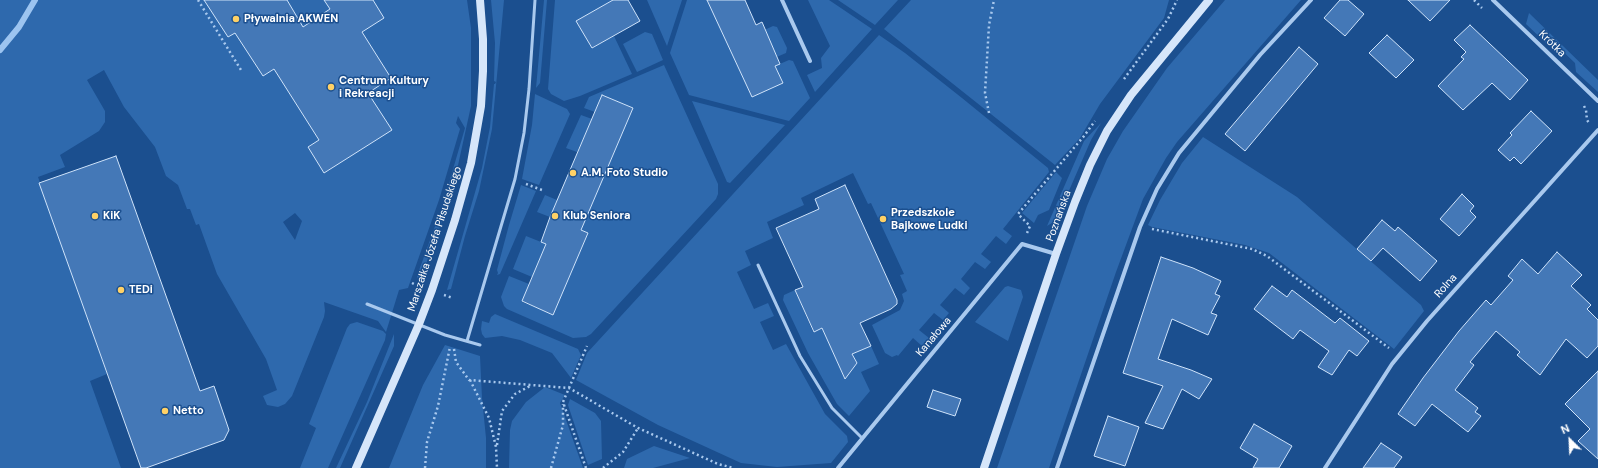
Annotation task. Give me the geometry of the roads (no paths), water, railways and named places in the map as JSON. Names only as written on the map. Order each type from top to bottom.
[{"type":"street","name":"Marszałka Józefa Piłsudskiego","points":[[356,468],[365,451],[419,324],[455,220],[471,163],[481,106],[483,71],[483,39],[480,0]]},
{"type":"street","points":[[782,0],[810,61]]},
{"type":"street","name":"Poznańska","points":[[984,468],[1056,254],[1090,165],[1107,131],[1131,95],[1209,0]]},
{"type":"street","points":[[1057,468],[1140,226],[1156,189],[1179,153],[1260,55],[1311,0]]},
{"type":"street","name":"Krótka","points":[[1493,0],[1598,101]]},
{"type":"street","name":"Rolna","points":[[1325,468],[1362,409],[1399,356],[1427,321],[1598,130]]},
{"type":"street","name":"Kanałowa","points":[[838,468],[1022,244],[1056,254]]},
{"type":"street","name":"Marszałka Józefa Piłsudskiego","points":[[361,468],[365,451]]},
{"type":"lane","points":[[467,342],[515,179],[524,133],[530,89],[535,0]]},
{"type":"lane","points":[[758,264],[800,356],[832,408],[862,438]]},
{"type":"lane","points":[[368,304],[452,337],[480,345]]},
{"type":"waterway","points":[[0,50],[19,27],[35,0]]},
{"type":"place","name":"Pływalnia AKWEN","points":[[236,19]]},
{"type":"place","name":"Centrum Kultury i Rekreacji","points":[[331,87]]},
{"type":"place","name":"A.M. Foto Studio","points":[[573,173]]},
{"type":"place","name":"KiK","points":[[95,216]]},
{"type":"place","name":"Klub Seniora","points":[[555,216]]},
{"type":"place","name":"Przedszkole Bajkowe Ludki","points":[[883,219]]},
{"type":"place","name":"TEDi","points":[[121,290]]},
{"type":"place","name":"Netto","points":[[165,411]]}]
